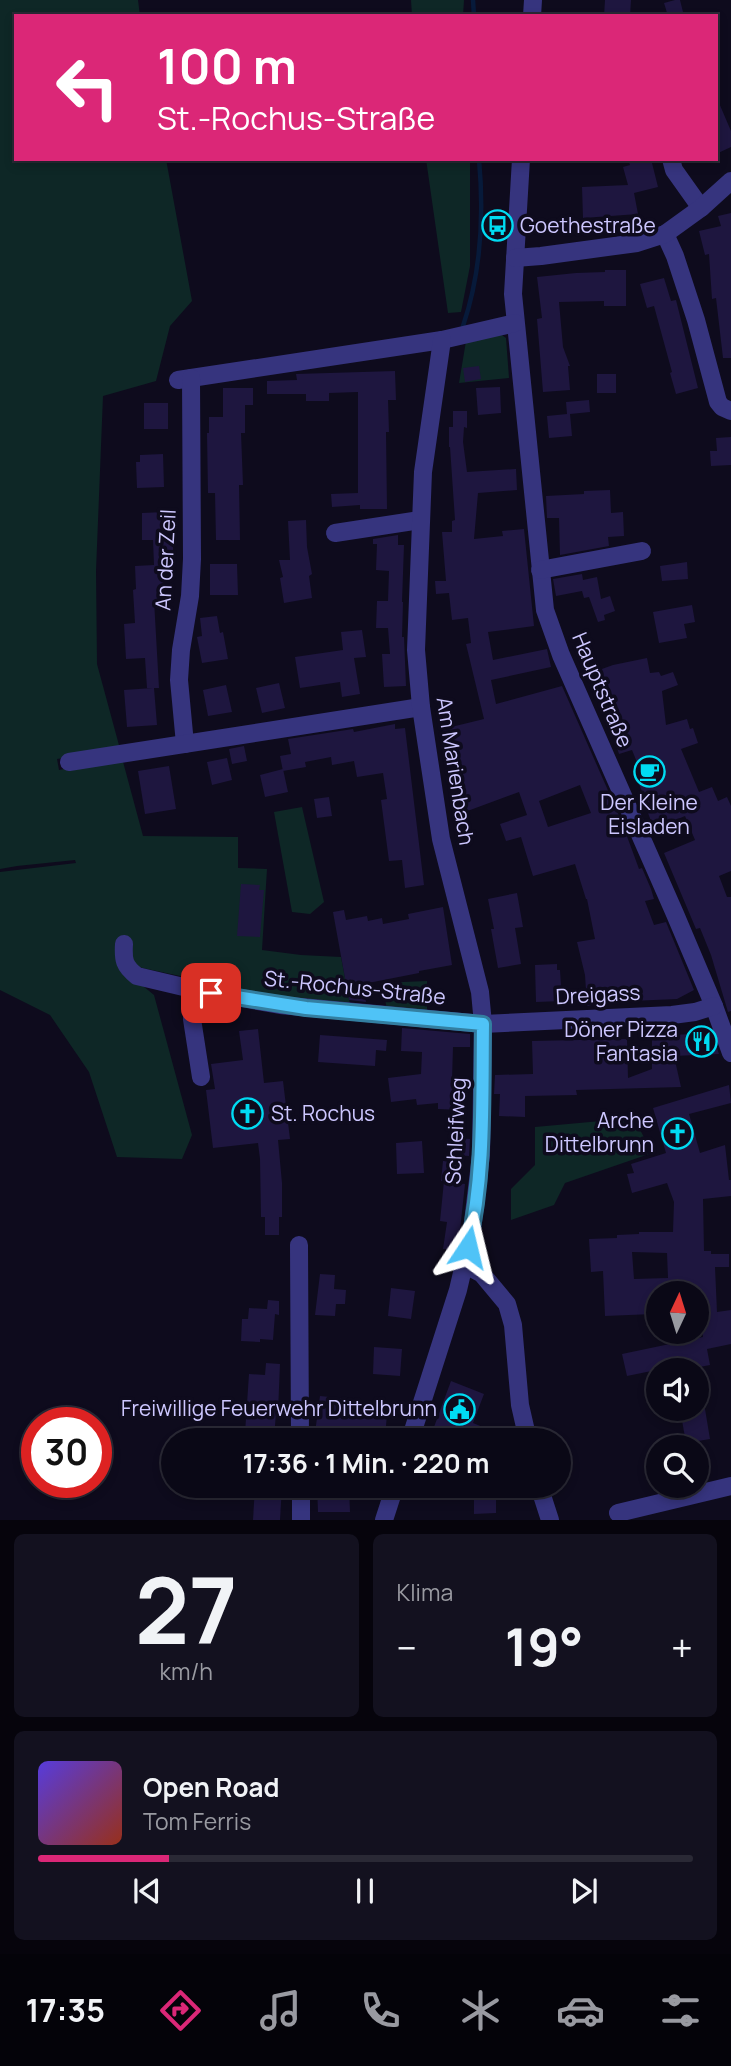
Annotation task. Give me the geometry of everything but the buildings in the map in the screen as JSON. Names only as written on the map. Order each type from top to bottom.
[{"type":"street","name":"Hauptstraße","points":[[521,161],[513,284],[515,323],[545,610],[561,655],[714,1006],[727,1024],[731,1053]]},
{"type":"street","points":[[672,161],[674,170],[701,208]]},
{"type":"street","points":[[515,258],[637,243],[665,234],[701,208],[731,181]]},
{"type":"street","points":[[665,234],[696,320],[718,402],[731,411]]},
{"type":"street","name":"An der Zeil","points":[[185,744],[179,680],[192,559],[184,379],[442,340],[515,323]]},
{"type":"street","name":"Am Marienbach","points":[[442,340],[423,472],[416,650],[421,707],[441,839],[480,992],[483,1024]]},
{"type":"street","points":[[335,533],[420,520]]},
{"type":"street","points":[[540,570],[642,551]]},
{"type":"street","points":[[69,762],[421,707]]},
{"type":"street","name":"St.-Rochus-Straße","points":[[124,944],[125,966],[137,976],[192,989],[280,1005],[483,1024]]},
{"type":"street","points":[[192,989],[192,1019],[201,1077]]},
{"type":"street","name":"Dreigass","points":[[483,1024],[672,1015],[714,1006]]},
{"type":"street","name":"Schleifweg","points":[[414,1428],[458,1290],[472,1230],[481,1155],[483,1024]]},
{"type":"street","points":[[299,1245],[300,1428]]},
{"type":"street","points":[[464,1264],[482,1273],[507,1304],[513,1325],[520,1405],[525,1428]]},
{"type":"street","points":[[618,1513],[731,1486]]},
{"type":"street","points":[[301,1498],[301,1520]]},
{"type":"street","points":[[386,1519],[392,1498]]},
{"type":"street","points":[[543,1498],[550,1520]]},
{"type":"green space","points":[[0,0],[138,0],[140,14],[14,14],[14,161],[166,161],[192,301],[170,326],[156,381],[103,396],[96,571],[97,664],[120,749],[57,759],[59,770],[122,758],[143,836],[238,837],[238,868],[267,869],[262,950],[341,957],[350,1004],[260,993],[138,967],[121,968],[154,995],[192,1135],[182,1159],[117,1157],[89,1072],[50,1015],[0,990],[0,872],[76,863],[75,860],[0,869]]},
{"type":"green space","points":[[411,0],[464,0],[463,14],[412,14]]},
{"type":"green space","points":[[426,161],[470,161],[470,266],[461,312],[448,313]]},
{"type":"green space","points":[[496,331],[506,338],[509,378],[459,383],[467,335]]},
{"type":"green space","points":[[302,807],[324,902],[310,914],[292,912],[274,812]]},
{"type":"green space","points":[[427,981],[427,1012],[387,1009],[382,985]]},
{"type":"green space","points":[[634,1118],[652,1153],[565,1183],[554,1205],[511,1220],[511,1189],[535,1165],[535,1127]]},
{"type":"waterway","points":[[473,0],[474,14]]},
{"type":"waterway","points":[[463,326],[474,285],[480,243],[479,161]]},
{"type":"place","name":"Goethestraße","points":[[497,226]]},
{"type":"place","name":"Der Kleine Eisladen","points":[[649,771]]},
{"type":"place","name":"Döner Pizza Fantasia","points":[[701,1042]]},
{"type":"place","name":"St. Rochus","points":[[248,1114]]},
{"type":"place","name":"Arche Dittelbrunn","points":[[677,1133]]},
{"type":"place","name":"Freiwillige Feuerwehr Dittelbrunn","points":[[460,1409]]},
{"type":"route","points":[[211,993],[306,1008],[483,1024],[481,1155],[468,1247]]}]
